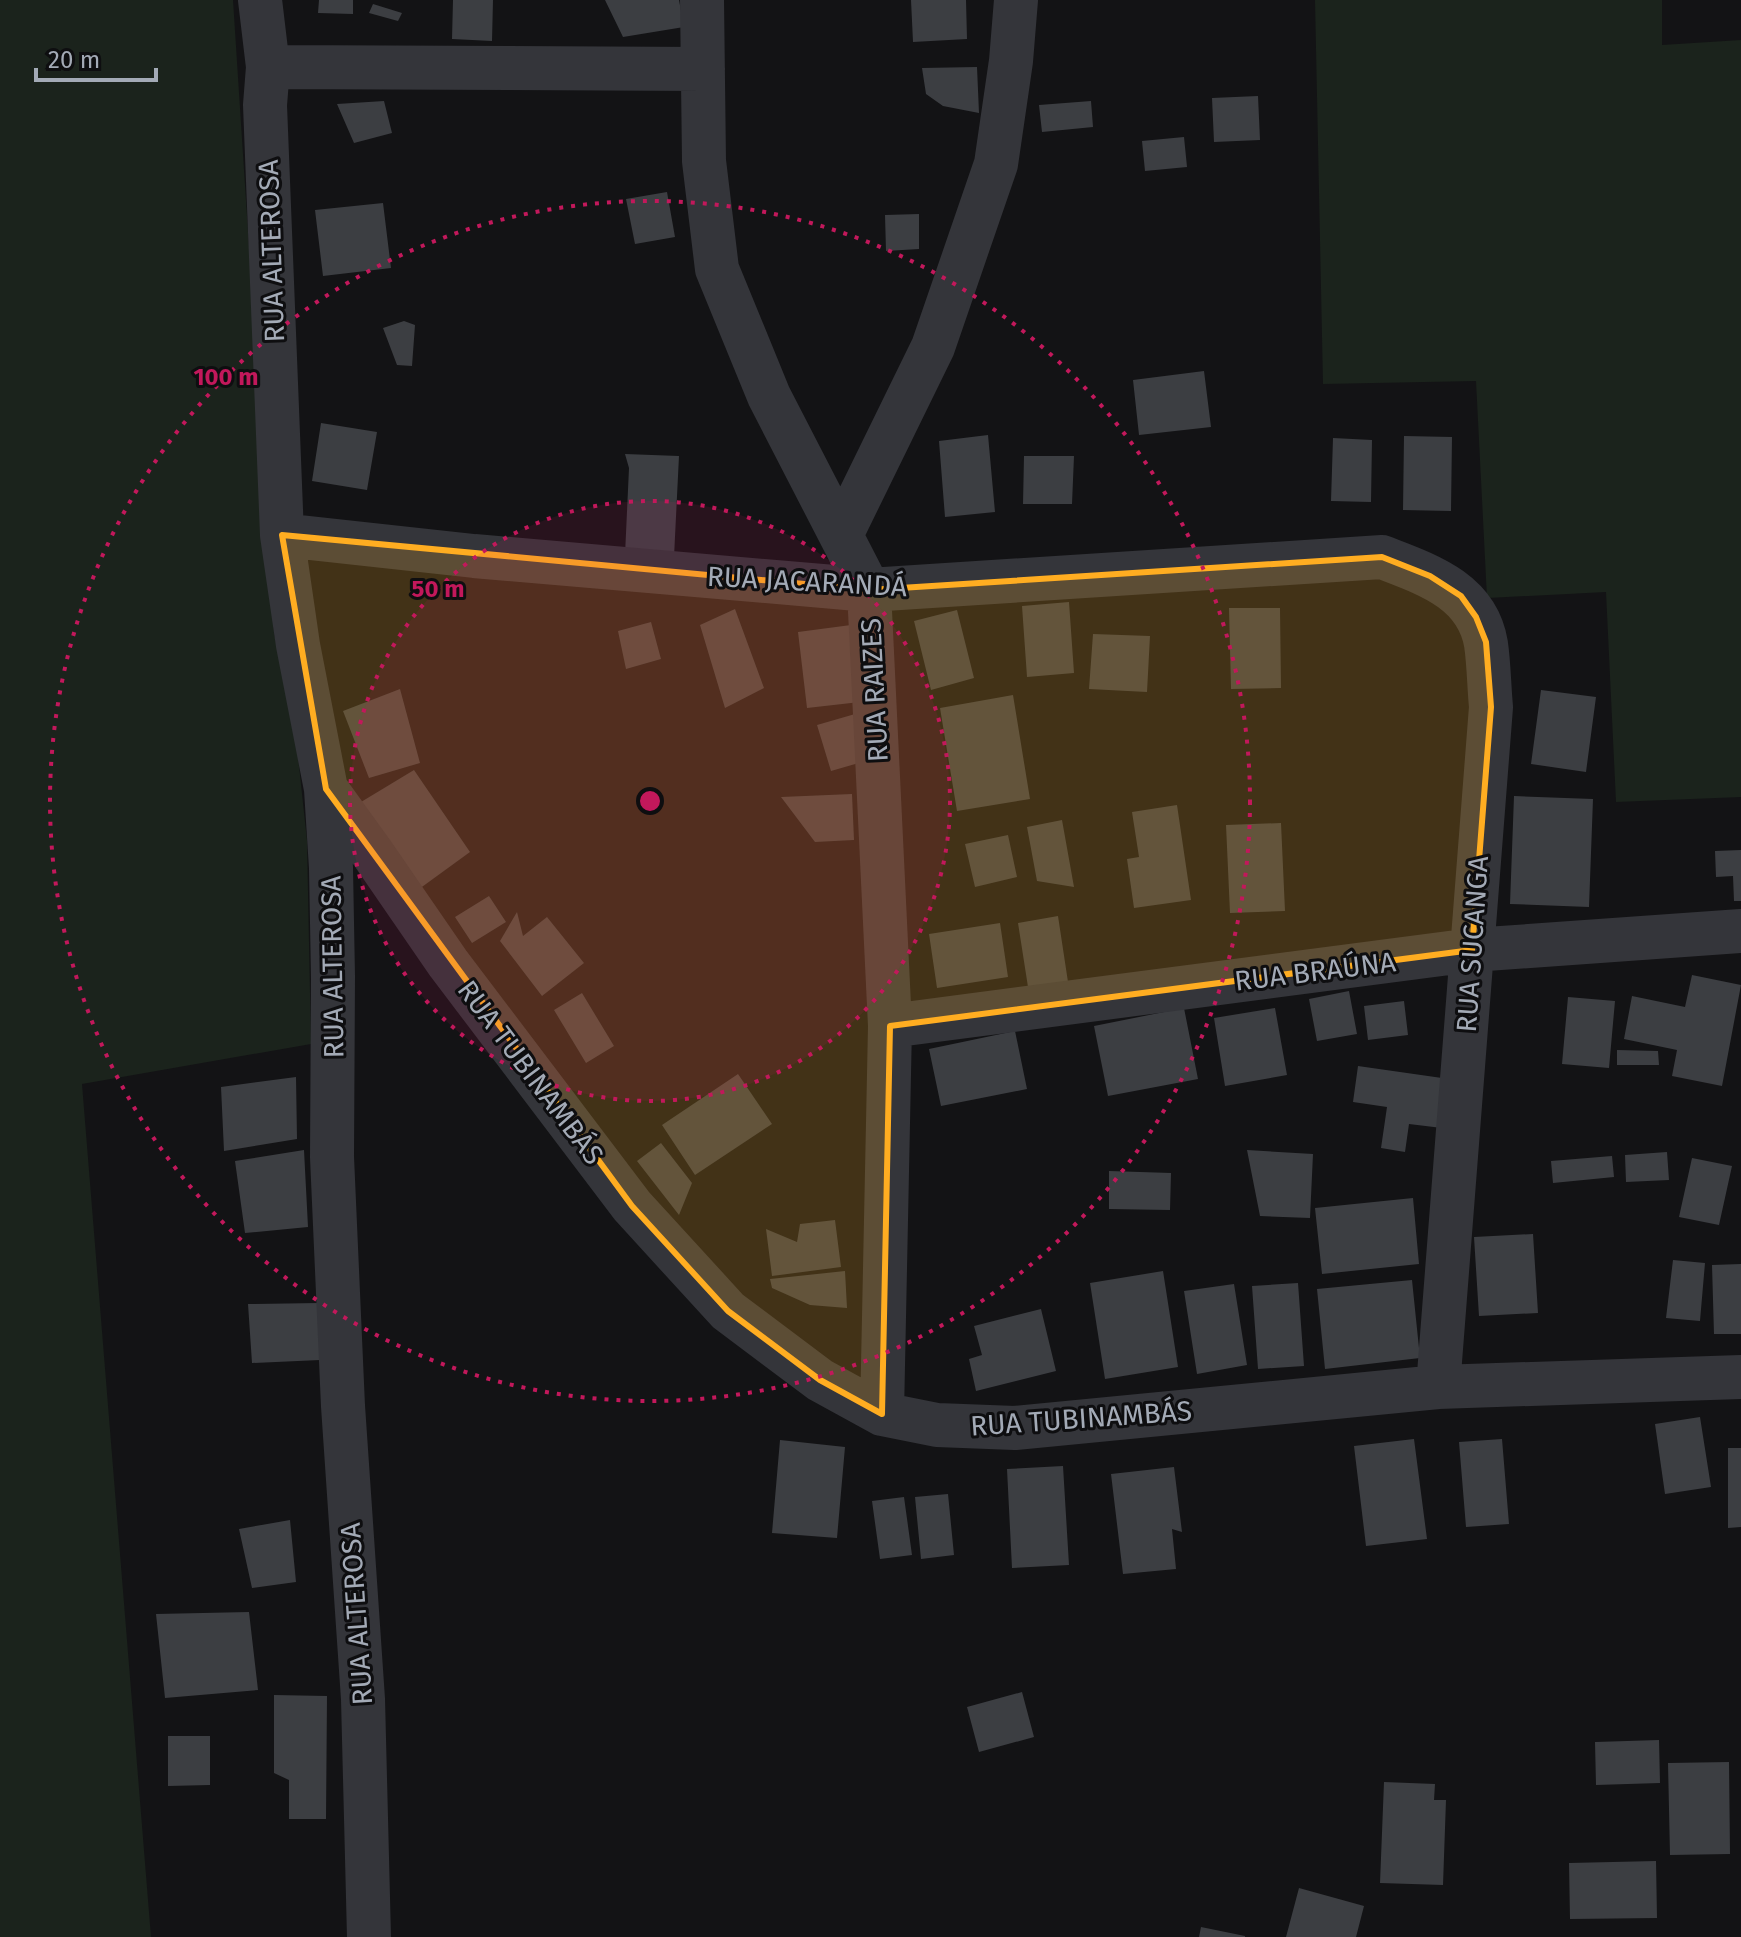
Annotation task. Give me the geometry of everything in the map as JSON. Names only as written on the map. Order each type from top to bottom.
[{"type":"street","name":"RUA ALTEROSA","points":[[260,0],[268,67],[265,105],[282,535],[298,645],[326,789],[331,868],[332,1157],[343,1406],[363,1699],[369,1937]]},
{"type":"street","name":"RUA RAIZES","points":[[702,0],[704,161],[717,269],[769,396],[869,590],[890,1026],[882,1414]]},
{"type":"street","points":[[841,535],[933,347],[996,164],[1011,61],[1016,0]]},
{"type":"street","points":[[268,67],[703,69]]},
{"type":"street","name":"RUA JACARANDÁ","points":[[282,535],[474,556],[869,590],[1382,557]]},
{"type":"street","name":"RUA SUCANGA","points":[[1382,557],[1430,576],[1461,596],[1476,617],[1486,642],[1491,707],[1438,1387]]},
{"type":"street","name":"RUA TUBINAMBÁS","points":[[326,789],[448,963],[632,1206],[728,1311],[820,1380],[882,1414],[937,1425],[1015,1428],[1438,1387],[1741,1377]]},
{"type":"street","name":"RUA BRAÚNA","points":[[890,1026],[1472,950],[1741,931]]},
{"type":"highlighted area","points":[[282,535],[869,590],[1382,557],[1430,576],[1461,596],[1476,617],[1486,642],[1491,707],[1472,950],[890,1026],[882,1414],[820,1380],[728,1311],[632,1206],[326,789]]},
{"type":"shaded area","points":[[0,0],[233,0],[274,633],[296,737],[307,841],[311,1044],[82,1084],[151,1937],[0,1937]]},
{"type":"shaded area","points":[[1315,0],[1662,0],[1662,45],[1741,40],[1741,797],[1616,802],[1606,592],[1487,598],[1476,381],[1323,384]]},
{"type":"building","points":[[319,0],[353,0],[353,14],[318,13]]},
{"type":"building","points":[[453,0],[493,0],[492,41],[452,39]]},
{"type":"building","points":[[605,0],[679,0],[684,27],[623,37]]},
{"type":"building","points":[[911,0],[966,0],[967,39],[913,42]]},
{"type":"building","points":[[373,4],[402,13],[398,21],[369,13]]},
{"type":"building","points":[[977,67],[979,113],[943,106],[926,94],[922,68]]},
{"type":"building","points":[[1258,96],[1260,140],[1214,142],[1212,98]]},
{"type":"building","points":[[384,101],[392,133],[354,143],[337,104]]},
{"type":"building","points":[[1091,101],[1093,127],[1042,132],[1039,105]]},
{"type":"building","points":[[1184,137],[1187,167],[1145,171],[1142,141]]},
{"type":"building","points":[[667,192],[675,237],[635,244],[626,199]]},
{"type":"building","points":[[383,203],[391,268],[323,276],[315,210]]},
{"type":"building","points":[[919,214],[919,249],[886,251],[885,215]]},
{"type":"building","points":[[404,321],[415,325],[412,366],[397,365],[383,328]]},
{"type":"building","points":[[1204,371],[1211,427],[1139,435],[1133,380]]},
{"type":"building","points":[[321,423],[377,432],[367,490],[312,481]]},
{"type":"building","points":[[988,435],[995,512],[945,517],[939,441]]},
{"type":"building","points":[[1404,436],[1452,437],[1451,511],[1403,510]]},
{"type":"building","points":[[1333,438],[1372,440],[1371,502],[1331,501]]},
{"type":"building","points":[[625,454],[679,456],[674,557],[625,555],[629,468]]},
{"type":"building","points":[[1024,456],[1074,456],[1072,504],[1023,504]]},
{"type":"building","points":[[1069,602],[1074,673],[1027,677],[1022,606]]},
{"type":"building","points":[[1229,608],[1280,608],[1281,688],[1231,689]]},
{"type":"building","points":[[735,609],[764,688],[725,708],[700,625]]},
{"type":"building","points":[[957,610],[974,678],[931,690],[914,621]]},
{"type":"building","points":[[651,622],[661,659],[626,669],[618,631]]},
{"type":"building","points":[[851,625],[860,702],[807,708],[798,632]]},
{"type":"building","points":[[1093,634],[1150,636],[1147,692],[1089,689]]},
{"type":"building","points":[[400,689],[420,763],[369,778],[343,711]]},
{"type":"building","points":[[1541,690],[1596,697],[1586,772],[1531,764]]},
{"type":"building","points":[[1013,695],[1030,799],[957,811],[940,708]]},
{"type":"building","points":[[862,712],[876,758],[831,771],[817,725]]},
{"type":"building","points":[[414,770],[470,852],[415,892],[361,802]]},
{"type":"building","points":[[852,794],[854,840],[815,842],[781,797]]},
{"type":"building","points":[[1514,796],[1593,799],[1589,907],[1510,904]]},
{"type":"building","points":[[1177,805],[1191,900],[1134,908],[1127,859],[1139,857],[1132,812]]},
{"type":"building","points":[[1062,820],[1074,887],[1037,881],[1027,827]]},
{"type":"building","points":[[1281,823],[1285,911],[1230,913],[1226,825]]},
{"type":"building","points":[[1008,835],[1017,877],[975,887],[965,844]]},
{"type":"building","points":[[1741,850],[1741,901],[1734,901],[1733,876],[1716,877],[1715,851]]},
{"type":"building","points":[[489,896],[506,922],[472,943],[455,917]]},
{"type":"building","points":[[517,912],[523,936],[547,917],[584,963],[542,996],[500,941]]},
{"type":"building","points":[[1058,916],[1068,982],[1028,987],[1018,923]]},
{"type":"building","points":[[1000,923],[1008,977],[937,988],[929,934]]},
{"type":"building","points":[[1692,975],[1741,985],[1722,1086],[1672,1076],[1677,1050],[1624,1039],[1632,996],[1685,1007]]},
{"type":"building","points":[[1349,991],[1357,1034],[1317,1041],[1309,999]]},
{"type":"building","points":[[582,993],[614,1046],[586,1063],[554,1010]]},
{"type":"building","points":[[1568,997],[1615,1001],[1609,1068],[1562,1064]]},
{"type":"building","points":[[1404,1001],[1408,1035],[1368,1040],[1364,1006]]},
{"type":"building","points":[[1184,1008],[1198,1079],[1108,1096],[1094,1026]]},
{"type":"building","points":[[1275,1008],[1287,1075],[1225,1086],[1214,1018]]},
{"type":"building","points":[[1015,1031],[1027,1089],[941,1106],[929,1049]]},
{"type":"building","points":[[1617,1050],[1658,1051],[1659,1065],[1617,1065]]},
{"type":"building","points":[[1358,1066],[1449,1079],[1442,1128],[1409,1124],[1405,1152],[1381,1148],[1387,1107],[1353,1102]]},
{"type":"building","points":[[738,1074],[772,1124],[695,1175],[662,1125]]},
{"type":"building","points":[[296,1077],[297,1139],[224,1151],[221,1087]]},
{"type":"building","points":[[661,1143],[692,1183],[679,1215],[637,1161]]},
{"type":"building","points":[[304,1150],[308,1227],[245,1233],[235,1161]]},
{"type":"building","points":[[1247,1150],[1313,1154],[1310,1218],[1260,1216]]},
{"type":"building","points":[[1667,1152],[1669,1180],[1626,1182],[1625,1155]]},
{"type":"building","points":[[1612,1156],[1614,1177],[1553,1183],[1551,1161]]},
{"type":"building","points":[[1692,1158],[1732,1166],[1719,1225],[1679,1217]]},
{"type":"building","points":[[1109,1171],[1171,1173],[1170,1210],[1109,1209]]},
{"type":"building","points":[[1413,1198],[1419,1264],[1322,1274],[1315,1208]]},
{"type":"building","points":[[835,1220],[841,1267],[772,1276],[766,1229],[797,1242],[800,1224]]},
{"type":"building","points":[[1533,1234],[1538,1313],[1479,1316],[1474,1237]]},
{"type":"building","points":[[1673,1260],[1705,1263],[1700,1321],[1666,1318]]},
{"type":"building","points":[[1741,1264],[1741,1334],[1714,1334],[1712,1265]]},
{"type":"building","points":[[845,1271],[847,1308],[810,1305],[772,1288],[770,1279]]},
{"type":"building","points":[[1163,1271],[1178,1367],[1105,1379],[1090,1283]]},
{"type":"building","points":[[1412,1280],[1420,1358],[1325,1369],[1317,1289]]},
{"type":"building","points":[[1298,1283],[1304,1366],[1258,1369],[1252,1286]]},
{"type":"building","points":[[1234,1284],[1247,1365],[1197,1374],[1184,1291]]},
{"type":"building","points":[[319,1303],[320,1360],[252,1363],[248,1304]]},
{"type":"building","points":[[1041,1309],[1056,1371],[976,1391],[969,1359],[982,1355],[974,1326]]},
{"type":"building","points":[[1700,1417],[1711,1487],[1665,1494],[1655,1424]]},
{"type":"building","points":[[1414,1439],[1427,1539],[1366,1546],[1354,1446]]},
{"type":"building","points":[[1502,1439],[1509,1524],[1466,1527],[1459,1442]]},
{"type":"building","points":[[780,1440],[845,1447],[837,1538],[772,1533]]},
{"type":"building","points":[[1728,1448],[1741,1448],[1741,1527],[1728,1528]]},
{"type":"building","points":[[1063,1466],[1069,1565],[1012,1568],[1007,1469]]},
{"type":"building","points":[[1174,1467],[1182,1532],[1172,1529],[1176,1569],[1123,1574],[1111,1474]]},
{"type":"building","points":[[948,1494],[954,1555],[921,1559],[915,1497]]},
{"type":"building","points":[[904,1497],[912,1555],[880,1559],[872,1501]]},
{"type":"building","points":[[290,1520],[296,1582],[252,1588],[239,1529]]},
{"type":"building","points":[[249,1612],[258,1690],[165,1698],[156,1614]]},
{"type":"building","points":[[1022,1692],[1034,1737],[979,1752],[967,1707]]},
{"type":"building","points":[[274,1695],[327,1696],[326,1819],[289,1819],[289,1780],[274,1773]]},
{"type":"building","points":[[168,1736],[210,1736],[210,1785],[168,1786]]},
{"type":"building","points":[[1659,1740],[1660,1783],[1596,1785],[1595,1742]]},
{"type":"building","points":[[1729,1762],[1730,1854],[1670,1855],[1668,1763]]},
{"type":"building","points":[[1384,1782],[1435,1784],[1434,1800],[1446,1800],[1443,1885],[1380,1883]]},
{"type":"building","points":[[1656,1861],[1657,1918],[1570,1919],[1569,1863]]},
{"type":"building","points":[[1299,1888],[1364,1906],[1356,1937],[1286,1937]]},
{"type":"building","points":[[1201,1927],[1245,1936],[1245,1937],[1199,1937]]}]
